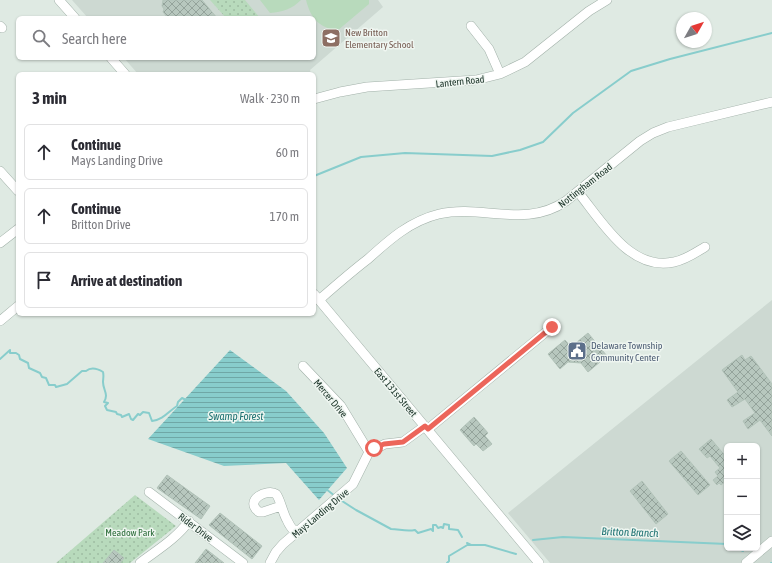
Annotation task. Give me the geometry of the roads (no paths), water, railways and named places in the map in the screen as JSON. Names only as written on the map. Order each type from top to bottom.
[{"type":"street","points":[[59,0],[73,16]]},
{"type":"street","name":"Lantern Road","points":[[316,98],[353,89],[476,80],[500,74],[525,62],[596,2],[607,0]]},
{"type":"street","points":[[471,26],[489,49],[500,74]]},
{"type":"street","points":[[113,60],[123,72]]},
{"type":"street","name":"Nottingham Road","points":[[316,297],[398,233],[419,221],[432,216],[455,212],[510,215],[533,214],[556,207],[578,192],[635,145],[657,131],[772,102]]},
{"type":"street","points":[[0,171],[16,189]]},
{"type":"street","points":[[578,192],[619,242],[627,250],[640,258],[660,262],[673,262],[691,256],[704,247]]},
{"type":"street","points":[[0,243],[16,230]]},
{"type":"street","name":"East 131st Street","points":[[316,297],[539,563]]},
{"type":"street","points":[[0,321],[16,308]]},
{"type":"street","points":[[369,452],[384,444],[403,442],[426,427],[552,327]]},
{"type":"street","name":"Mercer Drive","points":[[303,366],[341,406],[369,452]]},
{"type":"street","name":"Mays Landing Drive","points":[[270,563],[279,548],[348,490],[357,478],[369,452]]},
{"type":"street","name":"Rider Drive","points":[[149,492],[243,563]]},
{"type":"street","points":[[281,506],[287,520],[296,533]]},
{"type":"street","points":[[140,563],[181,532],[189,521]]},
{"type":"street","points":[[746,563],[772,542]]},
{"type":"water","name":"Swamp Forest","points":[[230,350],[286,391],[324,433],[347,468],[319,500],[286,463],[224,466],[148,439]]},
{"type":"waterway","points":[[316,175],[361,157],[405,153],[492,156],[520,150],[543,142],[573,113],[631,71],[670,59],[772,33]]},
{"type":"waterway","points":[[0,359],[10,350],[10,353],[16,353],[19,355],[20,359],[28,363],[29,368],[40,373],[42,377],[46,378],[49,385],[55,385],[56,387],[67,384],[82,371],[97,369],[103,372],[103,385],[106,394],[104,402],[108,403],[105,406],[107,410],[116,412],[122,417],[129,414],[133,420],[138,414],[140,415],[143,412],[149,413],[152,421],[156,420],[163,417],[177,406],[178,402],[182,398],[186,400]]},
{"type":"waterway","points":[[326,489],[335,496]]},
{"type":"waterway","points":[[339,499],[391,529],[406,531],[415,530],[418,533],[431,529],[433,531],[433,525],[436,525],[438,528],[443,528],[444,524],[449,525],[449,529],[458,530],[462,537]]},
{"type":"waterway","name":"Britton Branch","points":[[533,540],[563,537],[724,544]]},
{"type":"waterway","name":"Britton Branch","points":[[467,543],[471,545],[485,545],[516,554]]},
{"type":"waterway","points":[[447,563],[449,561],[449,556],[469,544]]},
{"type":"place","name":"New Britton Elementary School","points":[[331,38]]},
{"type":"place","name":"Delaware Township Community Center","points":[[577,351]]},
{"type":"park label","name":"Meadow Park","points":[[130,532]]}]
